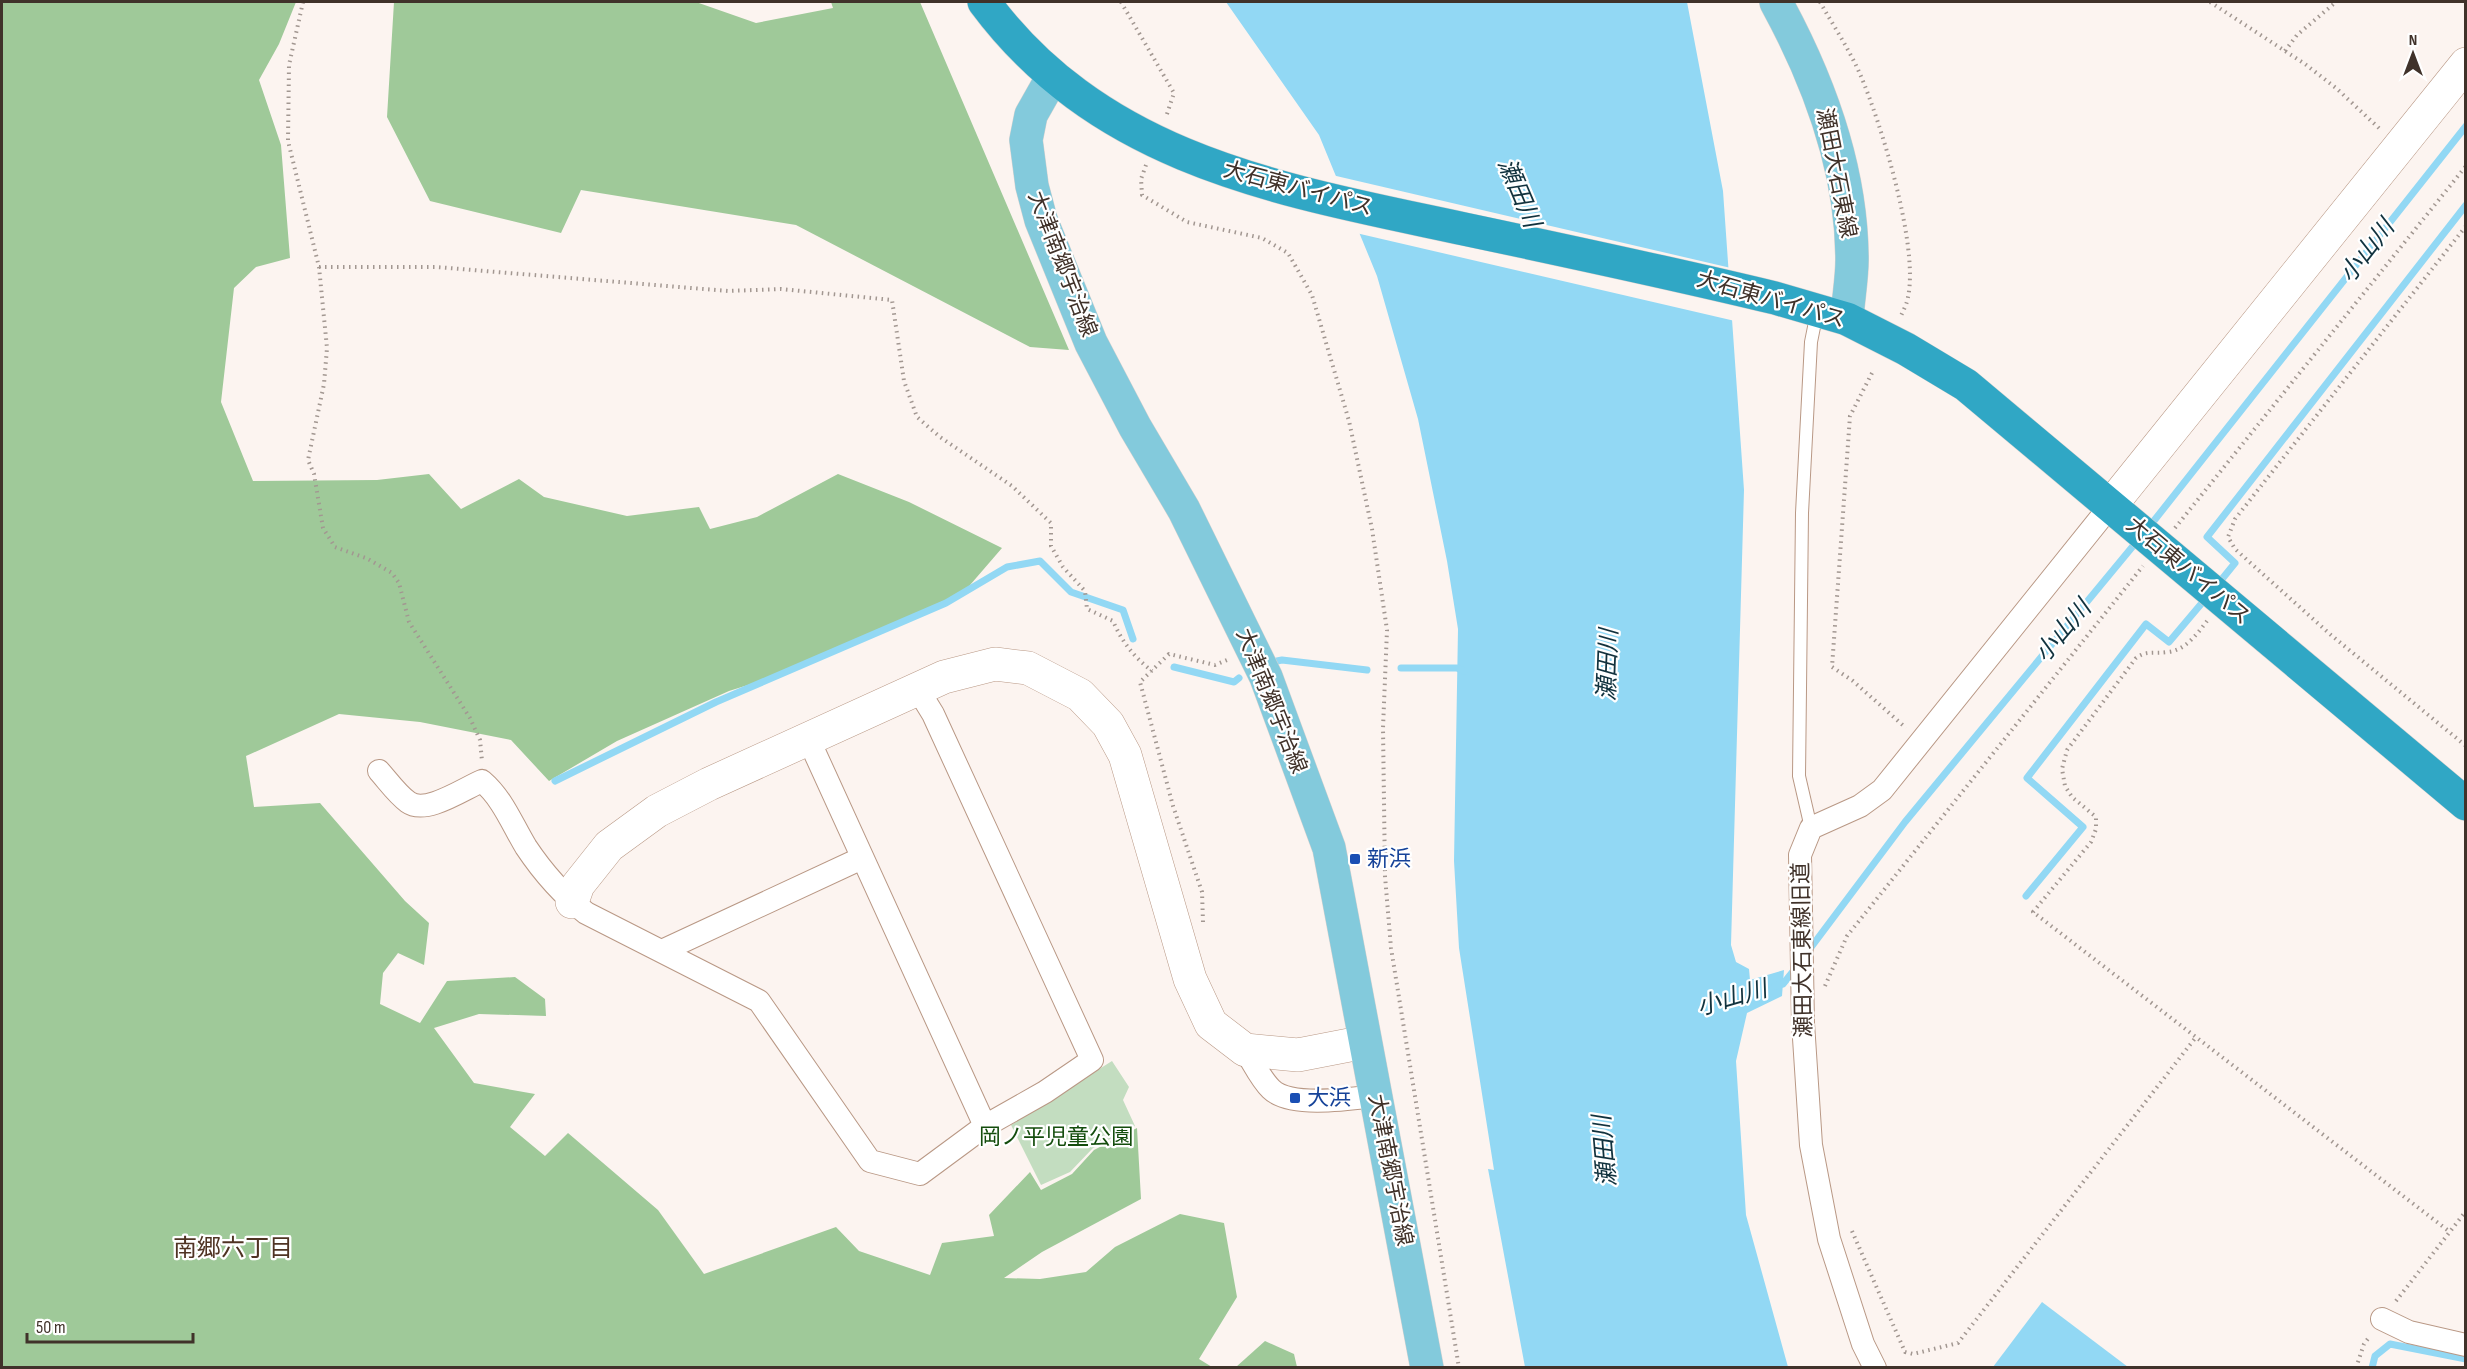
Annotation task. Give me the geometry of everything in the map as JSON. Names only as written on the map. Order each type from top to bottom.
[{"type":"highway","name":"大石東バイパス","points":[[984,2],[1053,76],[1100,110],[1155,143],[1212,167],[1327,199],[1775,298],[1832,315],[1906,349],[1966,385],[2466,804]]},
{"type":"main road","name":"瀬田大石東線","points":[[1776,2],[1797,39],[1821,98],[1837,152],[1852,260],[1832,315]]},
{"type":"main road","name":"大津南郷宇治線","points":[[1053,76],[1031,115],[1026,140],[1028,164],[1041,220],[1091,343],[1131,419],[1184,510],[1266,677],[1329,848],[1427,1368]]},
{"type":"street","points":[[1811,828],[1860,806],[1882,790],[2466,64]]},
{"type":"street","points":[[572,902],[578,885],[609,846],[657,811],[944,676],[995,664],[1028,668],[1080,695],[1108,724],[1125,755],[1190,979],[1211,1024],[1245,1050],[1272,1090],[1295,1098],[1321,1102],[1375,1096]]},
{"type":"street","points":[[379,771],[408,802],[417,806],[434,805],[482,781],[495,792],[527,848],[572,902],[586,913],[759,1001],[870,1161],[920,1174],[985,1126],[1045,1092],[1092,1060],[933,714],[917,688]]},
{"type":"street","points":[[808,738],[985,1126]]},
{"type":"street","name":"瀬田大石東線旧道","points":[[1811,828],[1800,855],[1803,1023],[1811,1145],[1829,1239],[1863,1344],[1875,1368]]},
{"type":"street","points":[[662,951],[862,858]]},
{"type":"street","points":[[1245,1050],[1298,1055],[1365,1041]]},
{"type":"street","points":[[2382,1320],[2409,1332],[2466,1345]]},
{"type":"lane","points":[[1811,828],[1799,776],[1802,513],[1811,342],[1832,315]]},
{"type":"path","points":[[1120,2],[1174,93],[1173,101],[1141,179],[1142,195],[1187,222],[1262,238],[1288,254],[1311,295],[1349,421],[1372,529],[1386,630],[1383,740],[1385,876],[1391,948],[1459,1368]]},
{"type":"path","points":[[1820,2],[1860,74],[1888,155],[1902,215],[1910,273],[1908,297],[1900,319]]},
{"type":"path","points":[[2210,2],[2336,88],[2400,146]]},
{"type":"path","points":[[2284,51],[2297,35],[2336,2]]},
{"type":"path","points":[[303,3],[289,65],[288,141],[319,267],[327,348],[324,384],[308,460],[314,474],[323,528],[335,547],[366,558],[392,573],[399,582],[409,622],[470,718],[480,740],[482,781]]},
{"type":"path","points":[[1803,1023],[1831,976],[1847,936],[2466,166]]},
{"type":"path","points":[[2466,226],[2235,519],[2228,537],[2235,549],[2331,635],[2466,746]]},
{"type":"path","points":[[319,267],[436,267],[728,291],[781,289],[892,300],[904,381],[917,417],[940,437],[1012,486],[1051,523],[1051,546],[1063,567],[1085,591],[1087,609],[1113,621],[1121,638],[1137,660],[1152,671]]},
{"type":"path","points":[[1872,373],[1851,416],[1832,667],[1853,681],[1922,742]]},
{"type":"path","points":[[2222,601],[2184,646],[2169,652],[2144,652],[2136,658],[2067,750],[2062,769],[2065,786],[2072,797],[2097,817],[2097,829],[2091,842],[2033,912],[2450,1232]]},
{"type":"path","points":[[1203,926],[1202,892],[1173,806],[1140,682],[1169,654],[1215,665],[1254,651]]},
{"type":"path","points":[[1851,1228],[1905,1352],[1913,1354],[1958,1343],[2196,1037]]},
{"type":"path","points":[[2355,1368],[2364,1344],[2466,1211]]},
{"type":"green space","points":[[2,2],[296,2],[279,44],[259,80],[281,145],[290,258],[256,267],[234,288],[221,402],[253,481],[377,480],[429,474],[461,509],[519,479],[544,497],[627,516],[699,507],[710,529],[757,517],[838,474],[909,502],[1002,548],[964,592],[764,680],[729,691],[617,741],[549,781],[511,740],[420,722],[339,714],[246,756],[254,807],[320,803],[405,901],[429,923],[424,965],[398,953],[383,973],[380,1004],[420,1023],[447,981],[515,977],[545,999],[546,1016],[479,1014],[434,1028],[474,1083],[535,1094],[510,1127],[545,1156],[568,1133],[658,1210],[704,1274],[836,1227],[859,1251],[930,1275],[942,1243],[994,1236],[989,1215],[1030,1172],[1041,1190],[1072,1174],[1094,1150],[1137,1128],[1141,1199],[1042,1252],[1004,1278],[1040,1279],[1086,1272],[1115,1247],[1180,1214],[1224,1223],[1237,1297],[1199,1359],[1212,1367],[2,1367]]},
{"type":"green space","points":[[394,2],[696,2],[756,23],[833,8],[831,2],[920,2],[1069,350],[1030,347],[796,225],[581,190],[561,233],[430,201],[387,117]]},
{"type":"green space","name":"岡ノ平児童公園","points":[[1112,1061],[1129,1087],[1123,1100],[1135,1126],[1093,1148],[1070,1172],[1041,1185],[1011,1125]]},
{"type":"green space","points":[[1265,1341],[1294,1354],[1297,1367],[1236,1367]]},
{"type":"water","name":"瀬田川","points":[[1226,2],[1687,2],[1723,191],[1744,490],[1731,945],[1736,962],[1749,969],[1750,980],[1784,970],[1782,996],[1747,1013],[1736,1061],[1746,1215],[1788,1367],[1525,1367],[1488,1169],[1494,1170],[1459,948],[1454,861],[1458,629],[1447,561],[1418,419],[1377,276],[1319,135]]},
{"type":"water","points":[[2042,1302],[2128,1367],[1993,1367]]},
{"type":"pier","points":[[1332,175],[1731,268],[1735,321],[1356,233]]},
{"type":"waterway","name":"小山川","points":[[2149,527],[2466,126]]},
{"type":"waterway","points":[[2218,584],[2235,563],[2207,537],[2466,205]]},
{"type":"waterway","name":"小山川","points":[[1809,950],[1905,822],[2138,540]]},
{"type":"waterway","points":[[555,781],[716,702],[946,603],[1007,567],[1040,561],[1071,592],[1123,610],[1133,639]]},
{"type":"waterway","points":[[2026,896],[2083,827],[2027,778],[2146,624],[2169,642],[2207,597]]},
{"type":"waterway","points":[[1272,662],[1282,660],[1367,670]]},
{"type":"waterway","points":[[1174,667],[1234,682],[1239,678]]},
{"type":"waterway","points":[[1401,668],[1457,668],[1464,671]]},
{"type":"waterway","name":"小山川","points":[[1775,986],[1783,984],[1795,969]]},
{"type":"waterway","points":[[2372,1368],[2375,1356],[2390,1344],[2466,1359]]},
{"type":"place","name":"新浜","points":[[1355,859]]},
{"type":"place","name":"大浜","points":[[1295,1098]]},
{"type":"district","name":"南郷六丁目","points":[[233,1248]]}]
